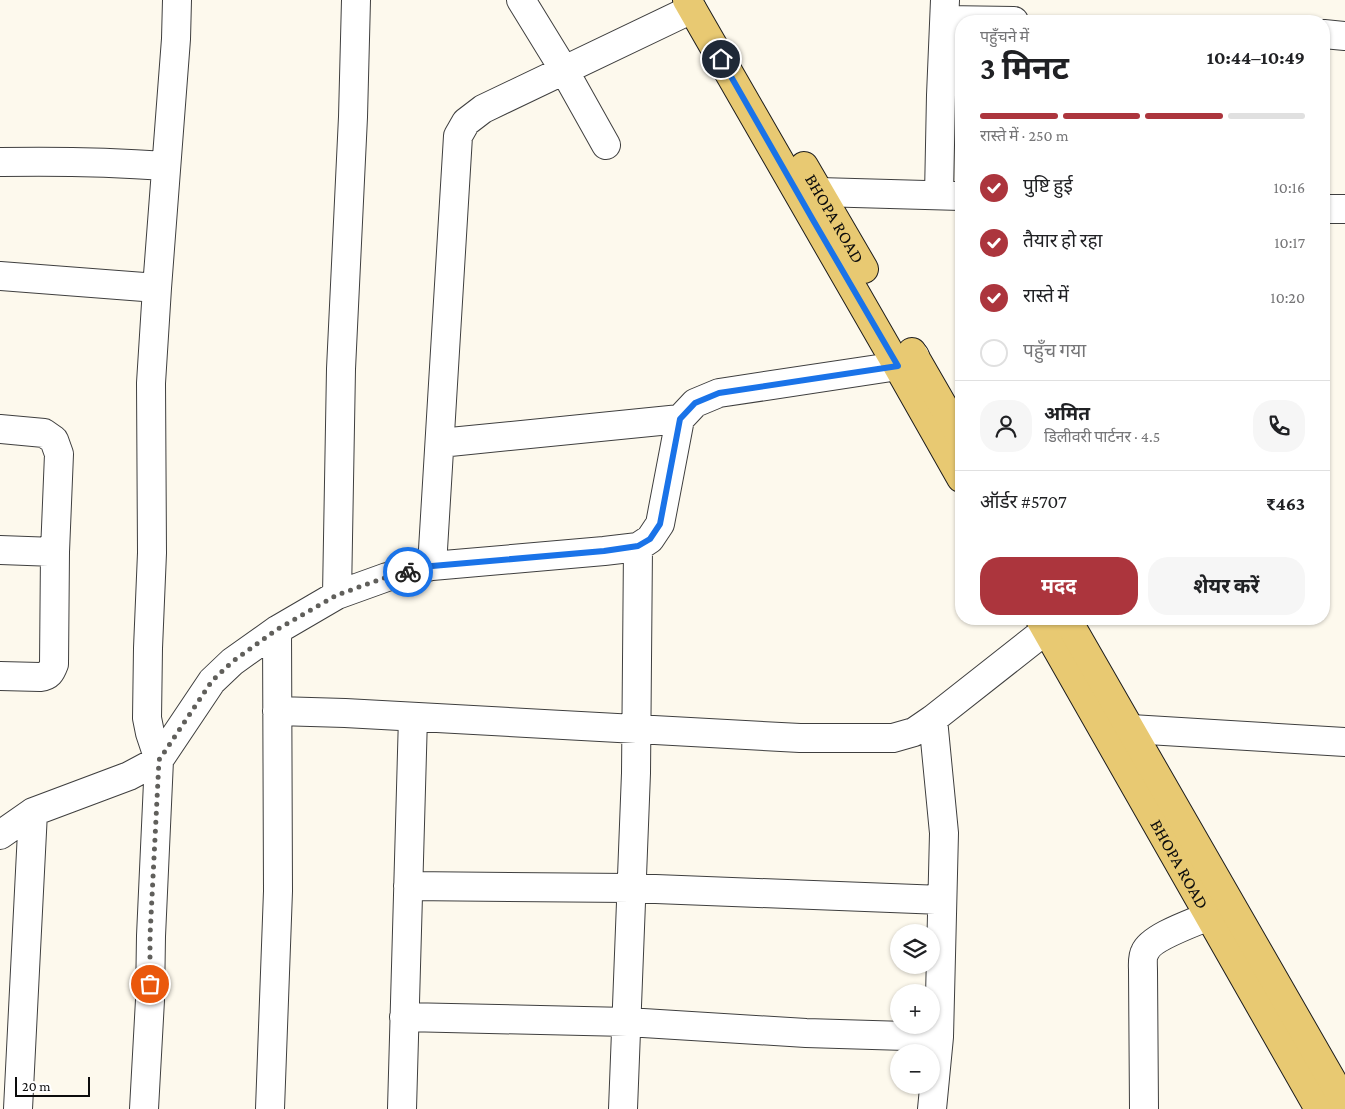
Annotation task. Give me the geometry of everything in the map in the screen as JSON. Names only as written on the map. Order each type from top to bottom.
[{"type":"main road","name":"BHOPA ROAD","points":[[696,3],[819,192],[906,361],[955,465]]},
{"type":"main road","name":"BHOPA ROAD","points":[[696,3],[813,220],[906,361],[955,429]]},
{"type":"main road","name":"BHOPA ROAD","points":[[1053,625],[1131,730],[1345,1103]]},
{"type":"main road","name":"BHOPA ROAD","points":[[1053,625],[1209,916],[1319,1109]]},
{"type":"street","points":[[144,1109],[159,760],[147,718],[152,553],[151,384],[176,39],[177,0]]},
{"type":"street","points":[[337,595],[341,369],[353,117],[356,0]]},
{"type":"street","points":[[521,0],[564,70],[606,145]]},
{"type":"street","points":[[432,566],[458,136],[466,122],[483,109],[696,3]]},
{"type":"street","points":[[819,192],[950,195],[941,95],[945,10],[976,15]]},
{"type":"street","points":[[1330,35],[1345,36]]},
{"type":"street","points":[[0,162],[117,162],[166,166]]},
{"type":"street","points":[[1330,208],[1345,209]]},
{"type":"street","points":[[0,276],[157,288]]},
{"type":"street","points":[[0,835],[33,812],[129,776],[159,760],[212,681],[232,662],[276,630],[337,595],[387,577],[432,566],[604,551],[638,546],[650,539],[660,524],[680,419],[695,403],[719,393],[906,361]]},
{"type":"street","points":[[440,443],[680,419]]},
{"type":"street","points":[[0,429],[44,432],[54,440],[59,454],[55,552],[54,664],[51,672],[46,676],[0,676]]},
{"type":"street","points":[[623,1109],[630,888],[636,774],[638,546]]},
{"type":"street","points":[[0,550],[55,552]]},
{"type":"street","points":[[277,711],[345,713],[800,738],[893,738],[914,732],[933,719],[1047,625]]},
{"type":"street","points":[[270,1109],[278,891],[276,630]]},
{"type":"street","points":[[402,1109],[413,717]]},
{"type":"street","points":[[932,1109],[939,1037],[944,833],[933,719]]},
{"type":"street","points":[[1131,730],[1345,742]]},
{"type":"street","points":[[18,1109],[33,812]]},
{"type":"street","points":[[408,886],[630,888],[942,900]]},
{"type":"street","points":[[1144,1109],[1144,952],[1150,944],[1162,936],[1209,916]]},
{"type":"street","points":[[404,1016],[627,1022],[806,1033],[939,1037]]},
{"type":"way so far","points":[[150,984],[150,936],[159,760],[212,681],[232,662],[276,630],[337,595],[387,577],[408,572]]},
{"type":"route","points":[[408,572],[432,566],[604,551],[638,546],[650,539],[660,524],[680,419],[695,403],[719,393],[898,366],[721,59]]}]
